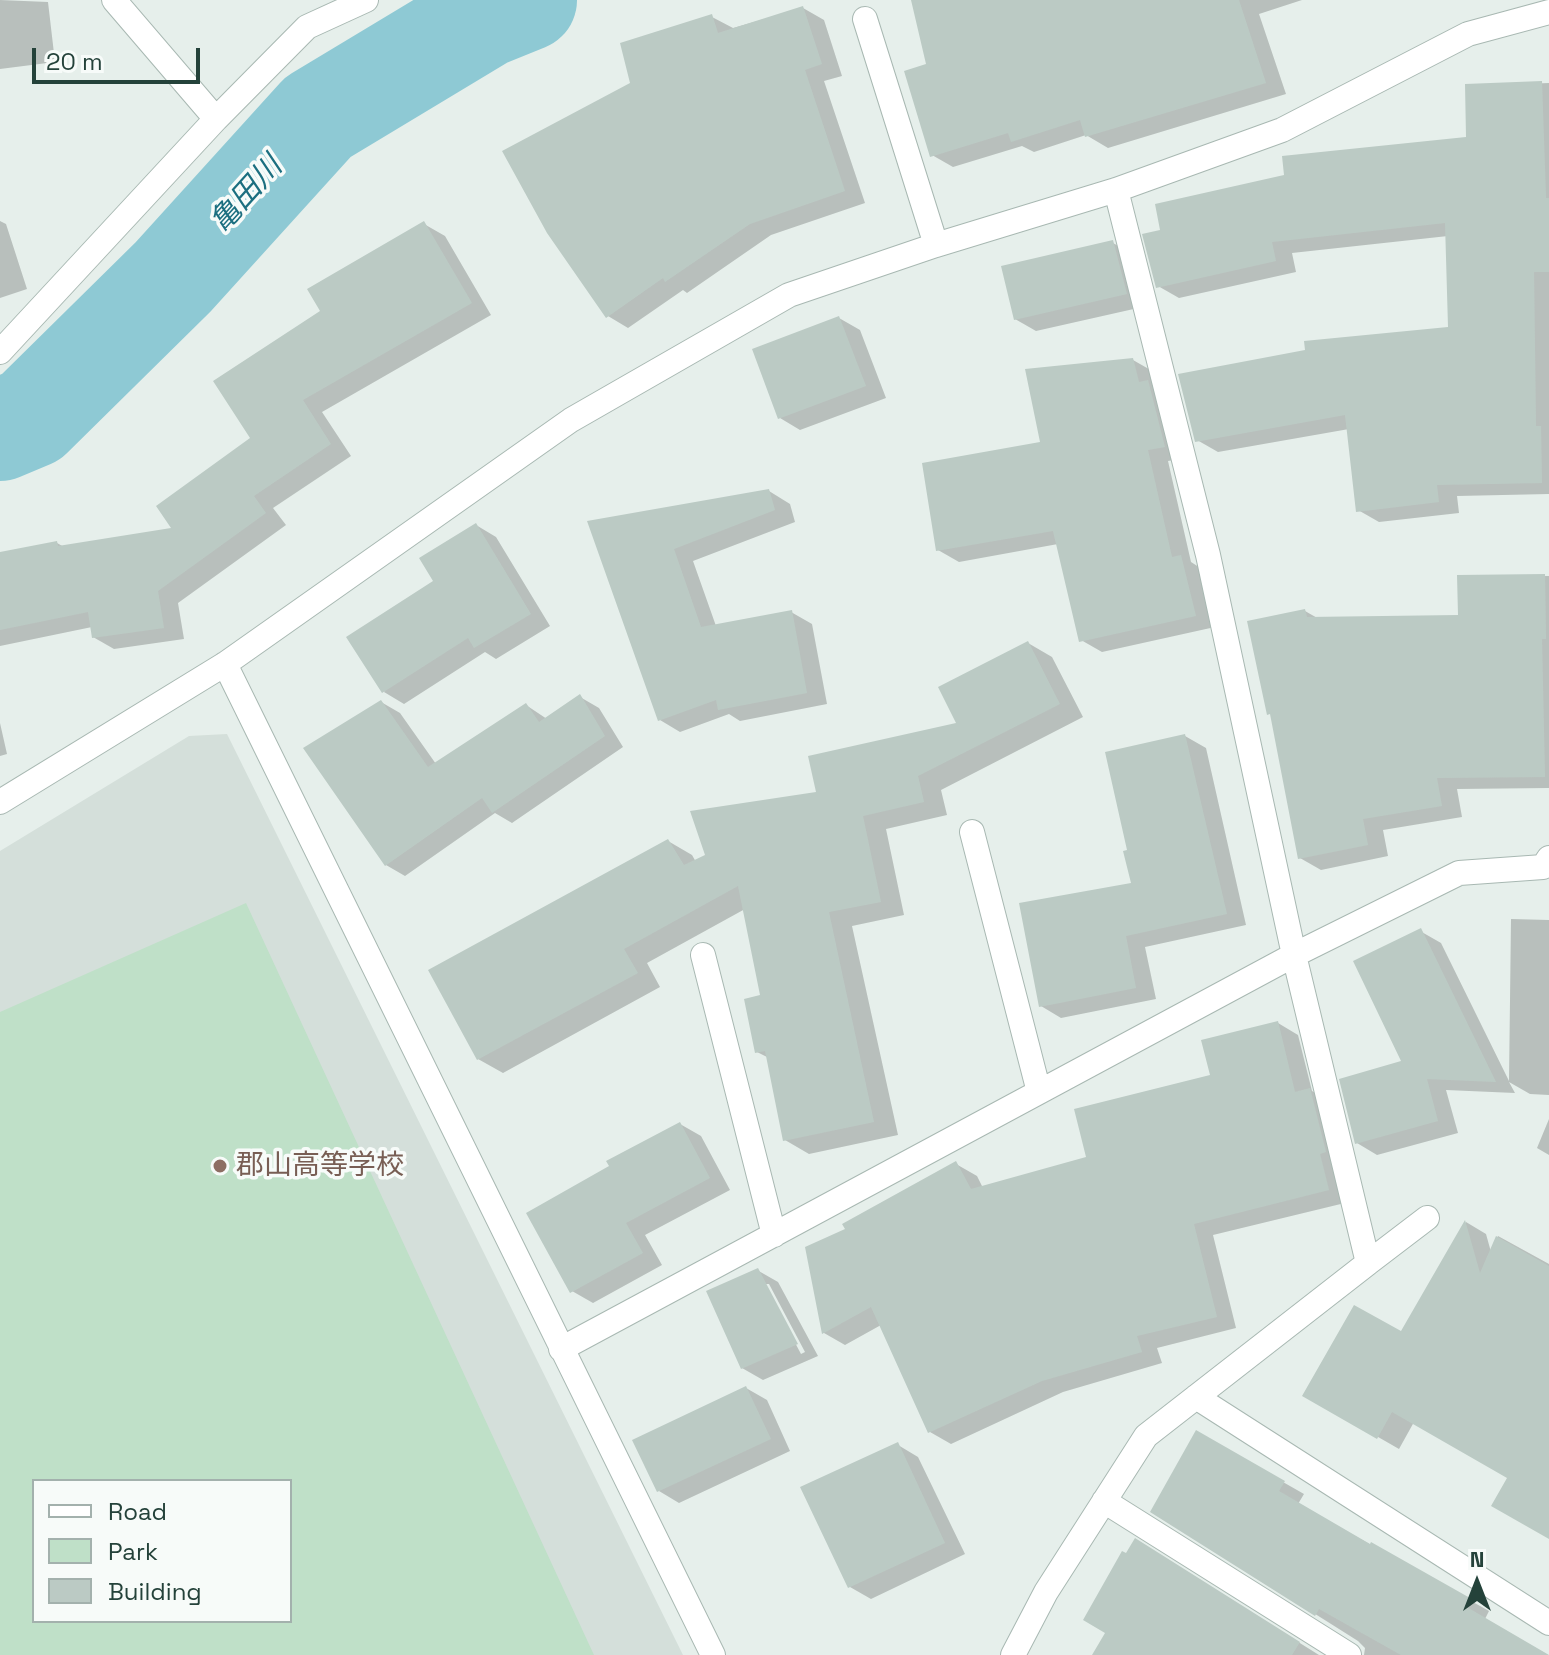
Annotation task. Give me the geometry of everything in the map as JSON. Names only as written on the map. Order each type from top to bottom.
[{"type":"street","points":[[114,0],[216,119]]},
{"type":"street","points":[[0,352],[216,119],[307,27],[366,0]]},
{"type":"street","points":[[0,802],[225,664],[571,420],[789,295],[936,245],[1116,190],[1282,130],[1468,34],[1549,12]]},
{"type":"street","points":[[865,19],[936,245]]},
{"type":"street","points":[[1116,190],[1208,555],[1294,955],[1368,1263]]},
{"type":"street","points":[[225,664],[713,1655]]},
{"type":"street","points":[[972,832],[1039,1092]]},
{"type":"street","points":[[561,1349],[1294,955],[1459,873],[1543,867],[1549,858]]},
{"type":"street","points":[[703,955],[774,1235]]},
{"type":"street","points":[[1013,1655],[1046,1592],[1146,1436],[1427,1218]]},
{"type":"street","points":[[1196,1397],[1549,1623]]},
{"type":"street","points":[[1104,1501],[1349,1655]]},
{"type":"shaded area","name":"郡山高等学校","points":[[227,734],[683,1655],[0,1655],[0,851],[189,736]]},
{"type":"green space","name":"郡山高等学校","points":[[246,903],[594,1655],[0,1655],[0,1012]]},
{"type":"building","points":[[911,0],[1239,0],[1266,83],[1085,137],[1080,120],[1011,142],[1008,133],[930,157],[904,71],[926,64]]},
{"type":"building","points":[[803,6],[822,64],[805,70],[845,191],[750,224],[606,318],[547,233],[502,151],[630,83],[620,43],[712,14],[718,33]]},
{"type":"building","points":[[1542,81],[1546,198],[1549,198],[1549,272],[1534,272],[1536,426],[1541,426],[1542,483],[1437,485],[1439,502],[1356,512],[1345,415],[1195,442],[1178,374],[1305,350],[1304,341],[1448,327],[1445,223],[1272,242],[1276,261],[1156,288],[1142,234],[1160,230],[1155,204],[1284,175],[1282,156],[1466,137],[1465,84]]},
{"type":"building","points":[[424,221],[472,303],[303,400],[331,444],[254,496],[266,513],[158,591],[164,628],[92,638],[88,612],[0,630],[0,552],[57,541],[58,546],[171,528],[156,506],[250,438],[213,381],[320,311],[307,289]]},
{"type":"building","points":[[1113,240],[1127,294],[1014,320],[1001,266]]},
{"type":"building","points":[[839,316],[866,386],[778,419],[752,349]]},
{"type":"building","points":[[1133,358],[1139,382],[1148,380],[1165,447],[1148,450],[1172,557],[1181,555],[1196,616],[1079,642],[1053,531],[936,551],[922,463],[1040,442],[1025,369]]},
{"type":"building","points":[[769,489],[775,510],[674,549],[701,627],[792,610],[807,693],[718,710],[716,700],[658,721],[587,521]]},
{"type":"building","points":[[476,523],[531,614],[474,648],[468,638],[382,693],[346,637],[433,581],[419,558]]},
{"type":"building","points":[[1545,574],[1546,639],[1542,639],[1545,777],[1437,778],[1442,806],[1363,819],[1368,845],[1298,859],[1270,714],[1267,715],[1247,621],[1305,609],[1307,617],[1458,615],[1457,575]]},
{"type":"building","points":[[1028,641],[1060,704],[918,776],[924,802],[863,816],[881,902],[829,912],[874,1122],[783,1141],[765,1051],[755,1053],[744,999],[760,995],[738,886],[624,949],[638,973],[477,1060],[428,970],[668,839],[684,865],[705,855],[690,811],[816,792],[808,756],[956,723],[938,687]]},
{"type":"building","points":[[580,694],[605,736],[492,813],[482,798],[385,866],[303,748],[381,700],[428,767],[526,703],[539,722]]},
{"type":"building","points":[[1185,734],[1227,914],[1126,936],[1136,988],[1039,1007],[1019,903],[1131,883],[1123,851],[1127,850],[1105,752]]},
{"type":"building","points":[[1421,928],[1496,1082],[1427,1079],[1438,1121],[1355,1144],[1339,1079],[1401,1061],[1353,961]]},
{"type":"building","points":[[1278,1021],[1295,1092],[1310,1088],[1326,1152],[1320,1154],[1329,1190],[1194,1224],[1217,1317],[1137,1336],[1142,1352],[1042,1381],[928,1433],[871,1307],[822,1334],[805,1247],[845,1229],[842,1224],[956,1161],[971,1189],[1086,1157],[1074,1109],[1210,1075],[1201,1040]]},
{"type":"building","points":[[680,1122],[710,1178],[626,1223],[643,1253],[570,1293],[526,1213],[609,1166],[606,1161]]},
{"type":"building","points":[[1465,1220],[1480,1273],[1496,1236],[1549,1266],[1549,1539],[1491,1506],[1507,1478],[1392,1412],[1377,1439],[1302,1396],[1354,1305],[1401,1331]]},
{"type":"building","points":[[758,1268],[798,1344],[741,1369],[706,1291]]},
{"type":"building","points":[[746,1386],[771,1439],[657,1492],[632,1440]]},
{"type":"building","points":[[1196,1430],[1285,1481],[1279,1491],[1470,1598],[1465,1606],[1549,1655],[1401,1655],[1319,1609],[1315,1616],[1150,1512]]},
{"type":"building","points":[[898,1442],[945,1543],[848,1588],[800,1487]]},
{"type":"building","points":[[1135,1538],[1300,1642],[1292,1655],[1092,1655],[1105,1633],[1083,1620],[1122,1551],[1126,1553]]},
{"type":"waterway","name":"亀田川","points":[[0,430],[31,417],[173,277],[318,117],[484,17],[526,0]]},
{"type":"place","name":"郡山高等学校","points":[[220,1166]]}]
